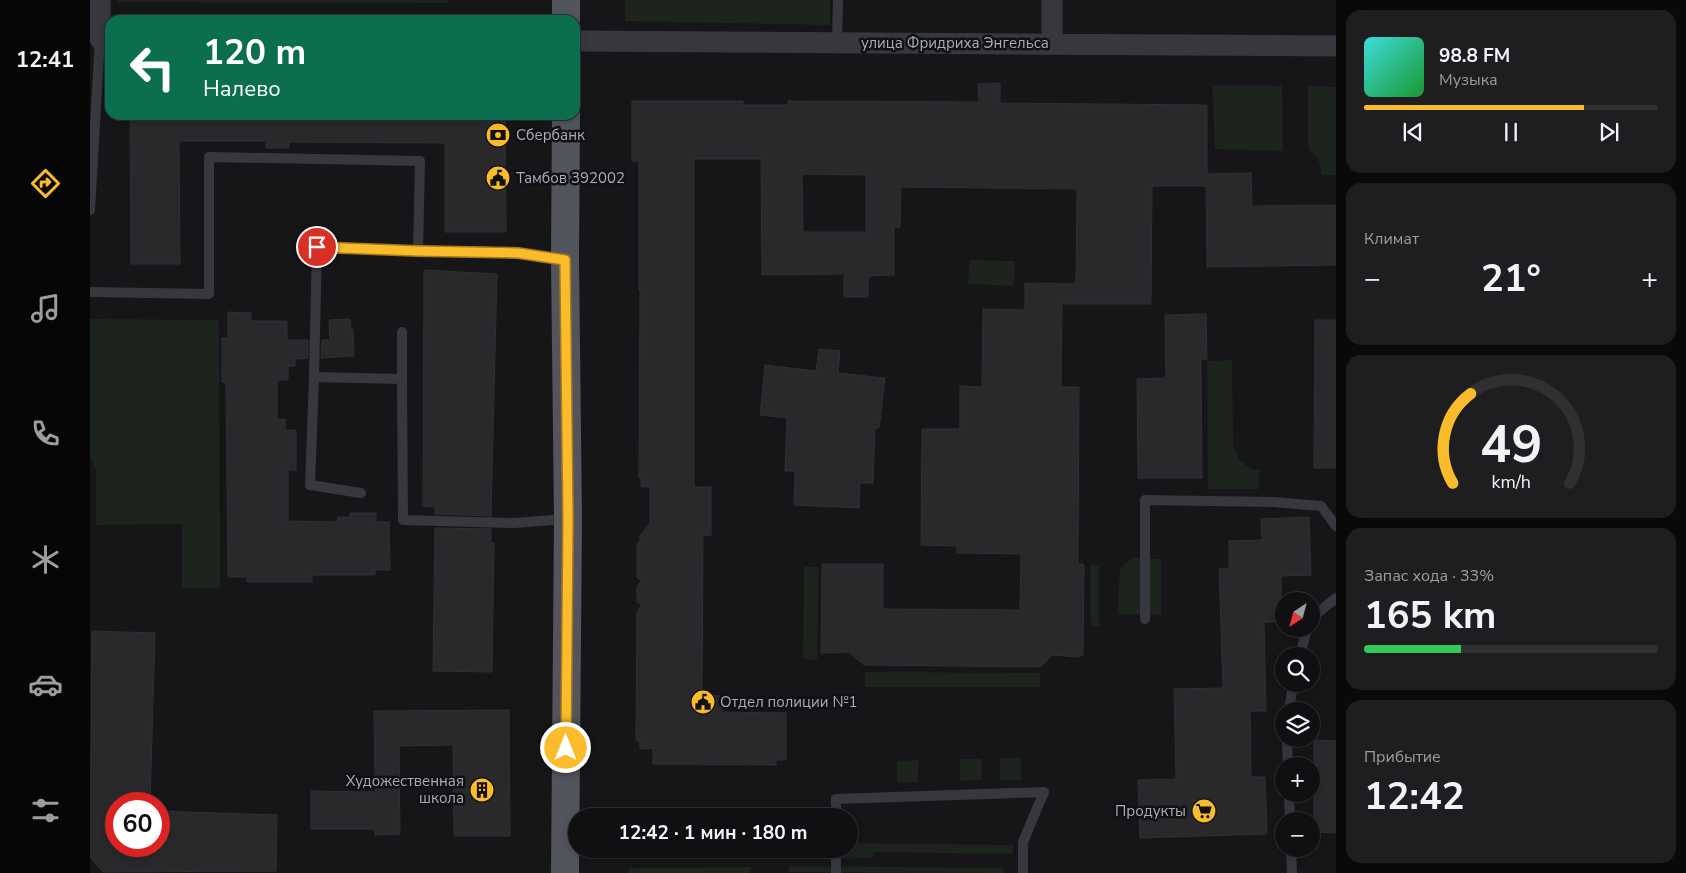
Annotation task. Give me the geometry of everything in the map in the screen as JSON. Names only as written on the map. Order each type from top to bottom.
[{"type":"main road","points":[[566,0],[566,15]]},
{"type":"main road","points":[[566,120],[565,260],[568,519],[566,873]]},
{"type":"street","points":[[100,0],[100,39]]},
{"type":"street","points":[[1052,0],[1052,44]]},
{"type":"street","name":"улица Фридриха Энгельса","points":[[580,41],[1336,46]]},
{"type":"lane","points":[[837,42],[838,0]]},
{"type":"lane","points":[[90,210],[100,39]]},
{"type":"lane","points":[[90,292],[208,294],[210,157],[420,161],[418,251]]},
{"type":"lane","points":[[362,493],[310,485],[317,247],[518,253],[565,260]]},
{"type":"lane","points":[[402,332],[403,520],[514,523],[568,519]]},
{"type":"lane","points":[[314,377],[402,379]]},
{"type":"lane","points":[[1145,619],[1145,500],[1274,502],[1321,506],[1336,526]]},
{"type":"lane","points":[[1320,611],[1336,598]]},
{"type":"lane","points":[[836,808],[836,799],[1044,792],[1023,842],[1024,873]]},
{"type":"lane","points":[[1291,857],[1292,873]]},
{"type":"lane","points":[[836,858],[836,873]]},
{"type":"shaded area","points":[[118,0],[448,0],[448,3],[118,2]]},
{"type":"shaded area","points":[[625,0],[830,0],[830,25],[625,21]]},
{"type":"shaded area","points":[[1212,85],[1282,86],[1283,151],[1215,149]]},
{"type":"shaded area","points":[[1308,86],[1336,87],[1336,175],[1322,175],[1318,158],[1308,149]]},
{"type":"shaded area","points":[[969,260],[1015,261],[1014,286],[968,284]]},
{"type":"shaded area","points":[[90,319],[219,320],[220,588],[182,588],[182,524],[96,525],[96,470],[90,456]]},
{"type":"shaded area","points":[[1232,360],[1233,446],[1240,461],[1253,470],[1259,470],[1259,489],[1208,489],[1207,361]]},
{"type":"shaded area","points":[[1133,558],[1161,559],[1161,615],[1118,614],[1120,568]]},
{"type":"shaded area","points":[[1092,564],[1099,566],[1099,626],[1091,624],[1090,567]]},
{"type":"shaded area","points":[[804,567],[819,567],[817,660],[803,659]]},
{"type":"shaded area","points":[[865,672],[1040,673],[1040,687],[865,687]]},
{"type":"shaded area","points":[[1000,758],[1021,758],[1021,780],[1000,780]]},
{"type":"shaded area","points":[[960,759],[981,759],[982,780],[960,781]]},
{"type":"shaded area","points":[[918,760],[918,782],[897,782],[897,761]]},
{"type":"shaded area","points":[[858,843],[1014,845],[1012,854],[874,852],[873,858],[808,859],[858,858]]},
{"type":"shaded area","points":[[789,866],[1003,868],[1003,873],[788,872]]},
{"type":"shaded area","points":[[753,867],[749,873],[629,873],[629,868]]},
{"type":"building","points":[[1000,83],[1000,103],[1207,105],[1207,174],[1251,173],[1252,206],[1336,205],[1336,265],[1207,267],[1206,186],[1152,186],[1151,304],[1062,304],[1061,387],[1079,387],[1078,563],[1084,565],[1083,655],[1079,655],[1079,657],[1052,655],[1041,667],[864,665],[849,652],[821,653],[822,564],[883,564],[883,609],[1020,610],[1021,554],[957,553],[957,546],[921,545],[922,429],[960,429],[960,386],[982,387],[983,309],[1025,310],[1025,283],[1076,284],[1077,189],[901,187],[900,227],[894,227],[894,275],[868,276],[868,297],[844,297],[844,274],[762,275],[761,159],[694,159],[694,487],[711,487],[711,536],[703,535],[702,696],[721,696],[722,712],[786,713],[786,760],[776,760],[776,765],[653,764],[653,748],[640,749],[640,742],[636,740],[637,612],[642,605],[637,602],[637,587],[641,581],[637,577],[637,544],[641,539],[639,537],[650,523],[650,487],[641,487],[641,478],[639,478],[639,161],[632,161],[632,101],[743,101],[743,105],[788,105],[788,101],[979,102],[978,84]],"holes":[[[802,174],[866,175],[866,232],[803,232]]]},
{"type":"building","points":[[130,120],[505,120],[506,232],[445,232],[445,143],[289,142],[289,148],[266,148],[266,141],[179,141],[180,264],[131,264]]},
{"type":"building","points":[[424,270],[497,274],[491,516],[435,514],[435,507],[423,506]]},
{"type":"building","points":[[228,312],[251,313],[251,321],[287,321],[287,340],[308,340],[308,358],[295,359],[295,366],[288,366],[288,380],[277,380],[277,420],[285,419],[285,430],[296,430],[296,470],[288,470],[288,521],[337,522],[338,517],[350,517],[350,513],[376,513],[376,522],[389,522],[390,570],[375,570],[375,575],[312,575],[312,582],[247,582],[247,577],[228,577],[226,383],[222,382],[222,338],[228,338]]},
{"type":"building","points":[[1206,314],[1207,359],[1201,359],[1202,478],[1138,478],[1137,379],[1166,378],[1165,315]]},
{"type":"building","points":[[350,319],[351,329],[353,329],[354,356],[321,358],[322,340],[330,340],[329,320]]},
{"type":"building","points":[[1315,320],[1336,320],[1336,468],[1314,468]]},
{"type":"building","points":[[819,349],[840,351],[838,373],[885,378],[879,428],[875,428],[873,483],[860,483],[859,508],[794,505],[795,471],[785,471],[787,418],[760,415],[765,365],[816,371]]},
{"type":"building","points":[[1309,517],[1311,575],[1281,576],[1281,592],[1275,592],[1275,622],[1264,622],[1266,711],[1250,711],[1251,777],[1265,777],[1267,834],[1140,838],[1138,780],[1176,779],[1174,689],[1223,688],[1219,569],[1229,569],[1229,541],[1262,540],[1261,519]]},
{"type":"building","points":[[435,528],[491,529],[491,543],[494,543],[492,672],[433,671]]},
{"type":"building","points":[[92,631],[155,633],[150,792],[105,792],[105,857],[170,857],[170,811],[277,815],[276,871],[103,872],[90,857]]},
{"type":"building","name":"Художественная школа","points":[[509,710],[510,836],[454,836],[453,745],[399,746],[400,834],[375,835],[375,829],[311,829],[311,791],[375,792],[374,711]]},
{"type":"building","points":[[1320,740],[1336,741],[1336,833],[1320,832],[1320,812],[1314,812],[1314,802],[1320,802],[1320,757],[1314,757],[1314,747],[1320,747]]},
{"type":"place","name":"Сбербанк","points":[[498,135]]},
{"type":"place","name":"Тамбов 392002","points":[[498,178]]},
{"type":"place","name":"Отдел полиции №1","points":[[703,702]]},
{"type":"place","name":"Художественная школа","points":[[482,790]]},
{"type":"place","name":"Продукты","points":[[1204,811]]},
{"type":"route","points":[[317,247],[518,253],[565,260],[568,519],[566,748]]}]
